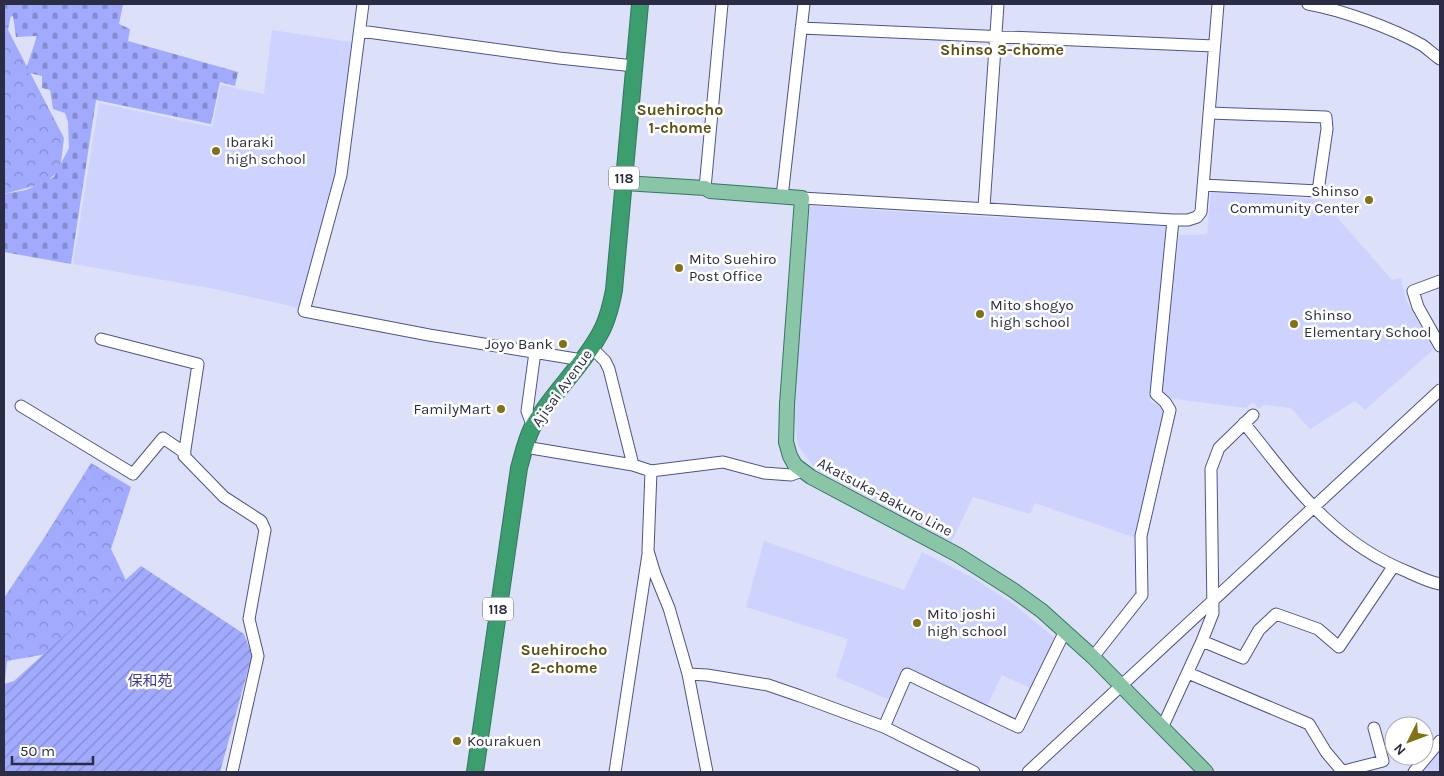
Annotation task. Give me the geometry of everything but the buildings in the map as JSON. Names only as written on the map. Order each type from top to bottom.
[{"type":"highway","name":"Ajisai Avenue","points":[[476,772],[519,468],[525,447],[533,427],[598,338],[607,318],[614,290],[640,4]]},
{"type":"main road","points":[[624,183],[705,188],[710,191],[802,198]]},
{"type":"main road","name":"Akatsuka-Bakuro Line","points":[[802,198],[786,442],[790,456],[802,471],[958,555],[1013,590],[1065,631],[1093,657],[1206,772]]},
{"type":"street","points":[[363,4],[341,175],[304,311],[429,335],[535,352],[586,353],[605,360],[633,466]]},
{"type":"street","points":[[705,188],[722,4]]},
{"type":"street","points":[[782,197],[804,4]]},
{"type":"street","points":[[984,208],[998,4]]},
{"type":"street","points":[[802,198],[1173,220],[1197,218],[1201,212],[1218,4]]},
{"type":"street","points":[[1308,4],[1327,7],[1381,26],[1423,46],[1440,59]]},
{"type":"street","points":[[801,28],[1214,46]]},
{"type":"street","points":[[360,30],[559,58],[634,66]]},
{"type":"street","points":[[1203,185],[1318,191],[1327,129],[1326,117],[1210,113]]},
{"type":"street","points":[[1093,657],[1142,595],[1140,536],[1170,410],[1165,402],[1156,394],[1173,220]]},
{"type":"street","points":[[1440,281],[1413,291],[1418,306],[1440,346]]},
{"type":"street","points":[[101,338],[198,364],[184,456],[224,497],[261,521],[265,530],[249,619],[258,656],[232,772]]},
{"type":"street","points":[[533,427],[527,411],[535,352]]},
{"type":"street","points":[[1028,772],[1314,509],[1440,390]]},
{"type":"street","points":[[21,406],[132,474],[163,438],[185,453]]},
{"type":"street","points":[[1162,728],[1213,614],[1211,469],[1219,448],[1249,419],[1314,509],[1342,534],[1367,552],[1393,566],[1440,584]]},
{"type":"street","points":[[525,447],[651,470],[724,462],[764,473],[791,475],[802,471]]},
{"type":"street","points":[[615,772],[648,551],[651,470]]},
{"type":"street","points":[[648,551],[669,608],[688,674],[706,772]]},
{"type":"street","points":[[1202,642],[1243,658],[1259,630],[1276,614],[1318,629],[1339,647],[1393,566]]},
{"type":"street","points":[[884,727],[907,674],[1018,726],[1065,631]]},
{"type":"street","points":[[1188,673],[1309,724],[1341,772],[1383,761],[1374,728]]},
{"type":"street","points":[[688,674],[707,675],[768,685],[884,727],[974,772]]},
{"type":"street","points":[[1414,772],[1440,741]]},
{"type":"shaded area","name":"Ibaraki high school","points":[[272,30],[356,43],[337,175],[299,308],[220,290],[73,264],[99,103],[212,127],[221,85],[264,94]]},
{"type":"shaded area","name":"Shinso Elementary School","points":[[1211,191],[1322,200],[1392,280],[1401,278],[1406,300],[1434,349],[1365,410],[1355,401],[1310,429],[1291,408],[1263,405],[1259,409],[1253,402],[1246,408],[1167,398],[1160,392],[1179,235],[1207,234]]},
{"type":"shaded area","name":"Mito shogyo high school","points":[[810,206],[1169,226],[1150,402],[1163,407],[1166,413],[1136,538],[1035,503],[1030,514],[973,497],[951,543],[815,469],[798,445],[793,411]]},
{"type":"shaded area","name":"Mito joshi high school","points":[[764,541],[904,590],[922,552],[975,579],[1016,606],[1057,640],[1034,690],[1002,675],[986,708],[906,670],[892,701],[836,677],[848,639],[746,607]]},
{"type":"shaded area","points":[[1440,750],[1440,772],[1421,772],[1426,766],[1434,766],[1434,757]]},
{"type":"green space","points":[[4,4],[13,4],[8,30],[64,138],[60,170],[45,183],[4,194]]},
{"type":"green space","points":[[4,4],[123,4],[119,24],[130,29],[128,41],[238,72],[235,86],[220,82],[211,124],[96,100],[71,264],[4,252],[4,194],[26,190],[54,177],[69,148],[68,122],[65,113],[53,109],[50,90],[42,88],[42,76],[25,72],[37,36],[16,37],[13,16],[6,18]]},
{"type":"green space","points":[[91,463],[131,487],[111,549],[135,599],[58,652],[7,661],[4,691],[4,598]]},
{"type":"green space","name":"保和苑","points":[[141,566],[244,634],[252,655],[220,772],[4,772],[4,684],[14,681]]},
{"type":"place","name":"Ibaraki high school","points":[[216,151]]},
{"type":"place","name":"Shinso Community Center","points":[[1369,200]]},
{"type":"place","name":"Mito Suehiro Post Office","points":[[679,268]]},
{"type":"place","name":"Mito shogyo high school","points":[[980,314]]},
{"type":"place","name":"Shinso Elementary School","points":[[1294,324]]},
{"type":"place","name":"Joyo Bank","points":[[563,344]]},
{"type":"place","name":"FamilyMart","points":[[501,409]]},
{"type":"place","name":"Mito joshi high school","points":[[917,623]]},
{"type":"place","name":"Kourakuen","points":[[457,741]]},
{"type":"district","name":"Shinso 3-chome","points":[[1002,49]]},
{"type":"district","name":"Suehirocho 1-chome","points":[[680,118]]},
{"type":"district","name":"Suehirocho 2-chome","points":[[564,658]]}]
